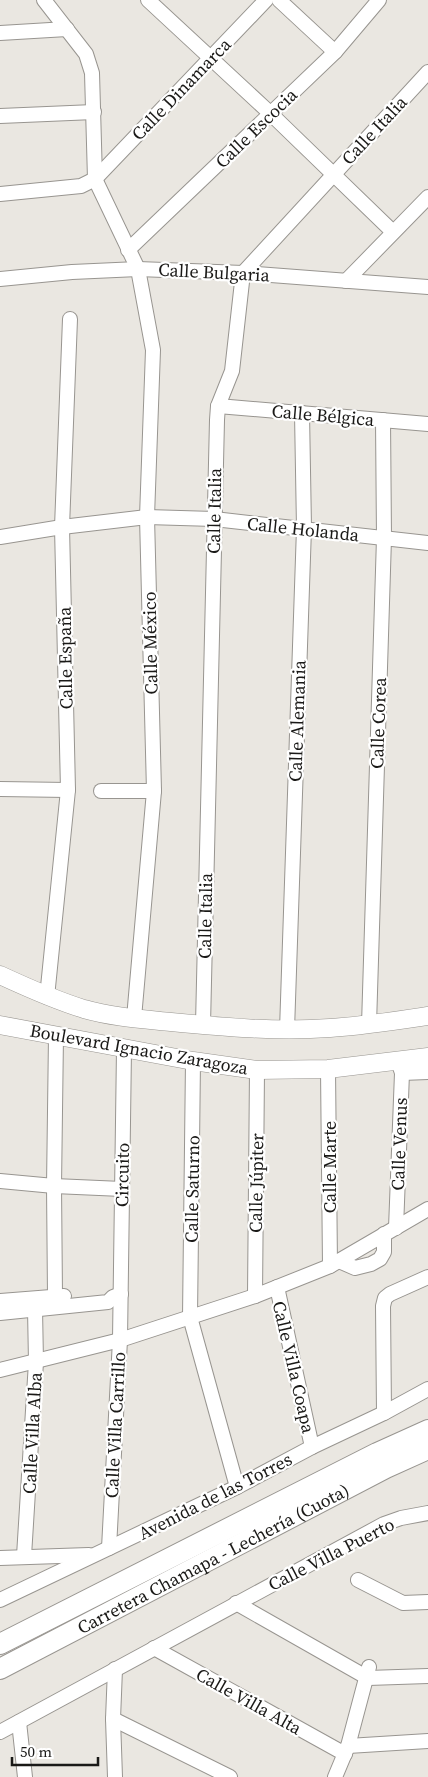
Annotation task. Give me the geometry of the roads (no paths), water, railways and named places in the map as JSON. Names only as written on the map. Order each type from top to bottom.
[{"type":"highway","name":"Carretera Chamapa - Lechería (Cuota)","points":[[0,1644],[377,1453],[428,1430]]},
{"type":"highway","name":"Carretera Chamapa - Lechería (Cuota)","points":[[0,1669],[377,1473],[428,1449]]},
{"type":"main road","name":"Boulevard Ignacio Zaragoza","points":[[0,974],[47,997],[86,1010],[134,1018],[203,1025],[287,1030],[369,1025],[428,1016]]},
{"type":"main road","name":"Boulevard Ignacio Zaragoza","points":[[0,1025],[194,1062],[257,1070],[400,1067],[428,1057]]},
{"type":"street","points":[[0,194],[81,186],[95,179],[92,74],[86,54],[44,0]]},
{"type":"street","points":[[148,0],[394,232]]},
{"type":"street","name":"Calle Dinamarca","points":[[95,179],[266,0]]},
{"type":"street","points":[[279,0],[335,52]]},
{"type":"street","name":"Calle Escocia","points":[[128,250],[335,52],[379,0]]},
{"type":"street","points":[[0,33],[67,29]]},
{"type":"street","name":"Calle Italia","points":[[203,1025],[217,420],[218,406],[232,372],[243,273],[428,72]]},
{"type":"street","points":[[0,116],[94,112]]},
{"type":"street","name":"Calle México","points":[[95,179],[138,269],[153,350],[147,517],[154,792],[134,1018]]},
{"type":"street","points":[[346,281],[428,197]]},
{"type":"street","name":"Calle Bulgaria","points":[[0,279],[72,272],[138,269],[243,273],[428,287]]},
{"type":"street","name":"Calle España","points":[[47,997],[68,790],[62,527],[70,319]]},
{"type":"street","name":"Calle Bélgica","points":[[218,406],[428,424]]},
{"type":"street","name":"Calle Alemania","points":[[287,1030],[304,528],[302,413]]},
{"type":"street","name":"Calle Corea","points":[[369,1025],[384,538],[383,420]]},
{"type":"street","name":"Calle Holanda","points":[[0,537],[62,527],[147,517],[214,519],[428,543]]},
{"type":"street","points":[[0,789],[68,790]]},
{"type":"street","points":[[101,791],[154,792]]},
{"type":"street","points":[[55,1296],[56,1036]]},
{"type":"street","name":"Circuito","points":[[118,1298],[124,1049]]},
{"type":"street","name":"Calle Saturno","points":[[194,1062],[190,1317],[237,1487]]},
{"type":"street","points":[[400,1067],[428,1072]]},
{"type":"street","name":"Calle Venus","points":[[334,1263],[355,1268],[371,1264],[380,1259],[384,1252],[390,1231],[400,1067]]},
{"type":"street","name":"Calle Marte","points":[[328,1069],[334,1263]]},
{"type":"street","name":"Calle Júpiter","points":[[254,1296],[257,1070]]},
{"type":"street","points":[[0,1181],[122,1189]]},
{"type":"street","points":[[0,1370],[120,1340],[254,1296],[334,1263],[428,1209]]},
{"type":"street","points":[[384,1413],[383,1306],[385,1298],[428,1277]]},
{"type":"street","name":"Calle Villa Coapa","points":[[277,1287],[312,1447]]},
{"type":"street","points":[[0,1301],[105,1294],[118,1298]]},
{"type":"street","points":[[0,1313],[108,1302],[118,1298]]},
{"type":"street","name":"Calle Villa Carrillo","points":[[110,1548],[120,1340],[118,1298]]},
{"type":"street","name":"Calle Villa Alba","points":[[24,1556],[36,1362],[36,1309]]},
{"type":"street","name":"Avenida de las Torres","points":[[0,1600],[237,1487],[428,1389]]},
{"type":"street","name":"Calle Villa Puerto","points":[[19,1722],[384,1524],[401,1518],[428,1513]]},
{"type":"street","points":[[0,1558],[95,1555]]},
{"type":"street","name":"Calle Villa Puerto","points":[[358,1580],[403,1603],[428,1602]]},
{"type":"street","points":[[236,1603],[368,1672],[428,1676]]},
{"type":"street","name":"Calle Villa Alta","points":[[154,1648],[346,1750]]},
{"type":"street","points":[[115,1669],[113,1719],[115,1777]]},
{"type":"street","points":[[336,1777],[346,1750],[368,1672]]},
{"type":"street","points":[[113,1719],[230,1777]]},
{"type":"street","points":[[0,1732],[19,1722],[25,1777]]},
{"type":"street","points":[[346,1750],[428,1741]]}]
